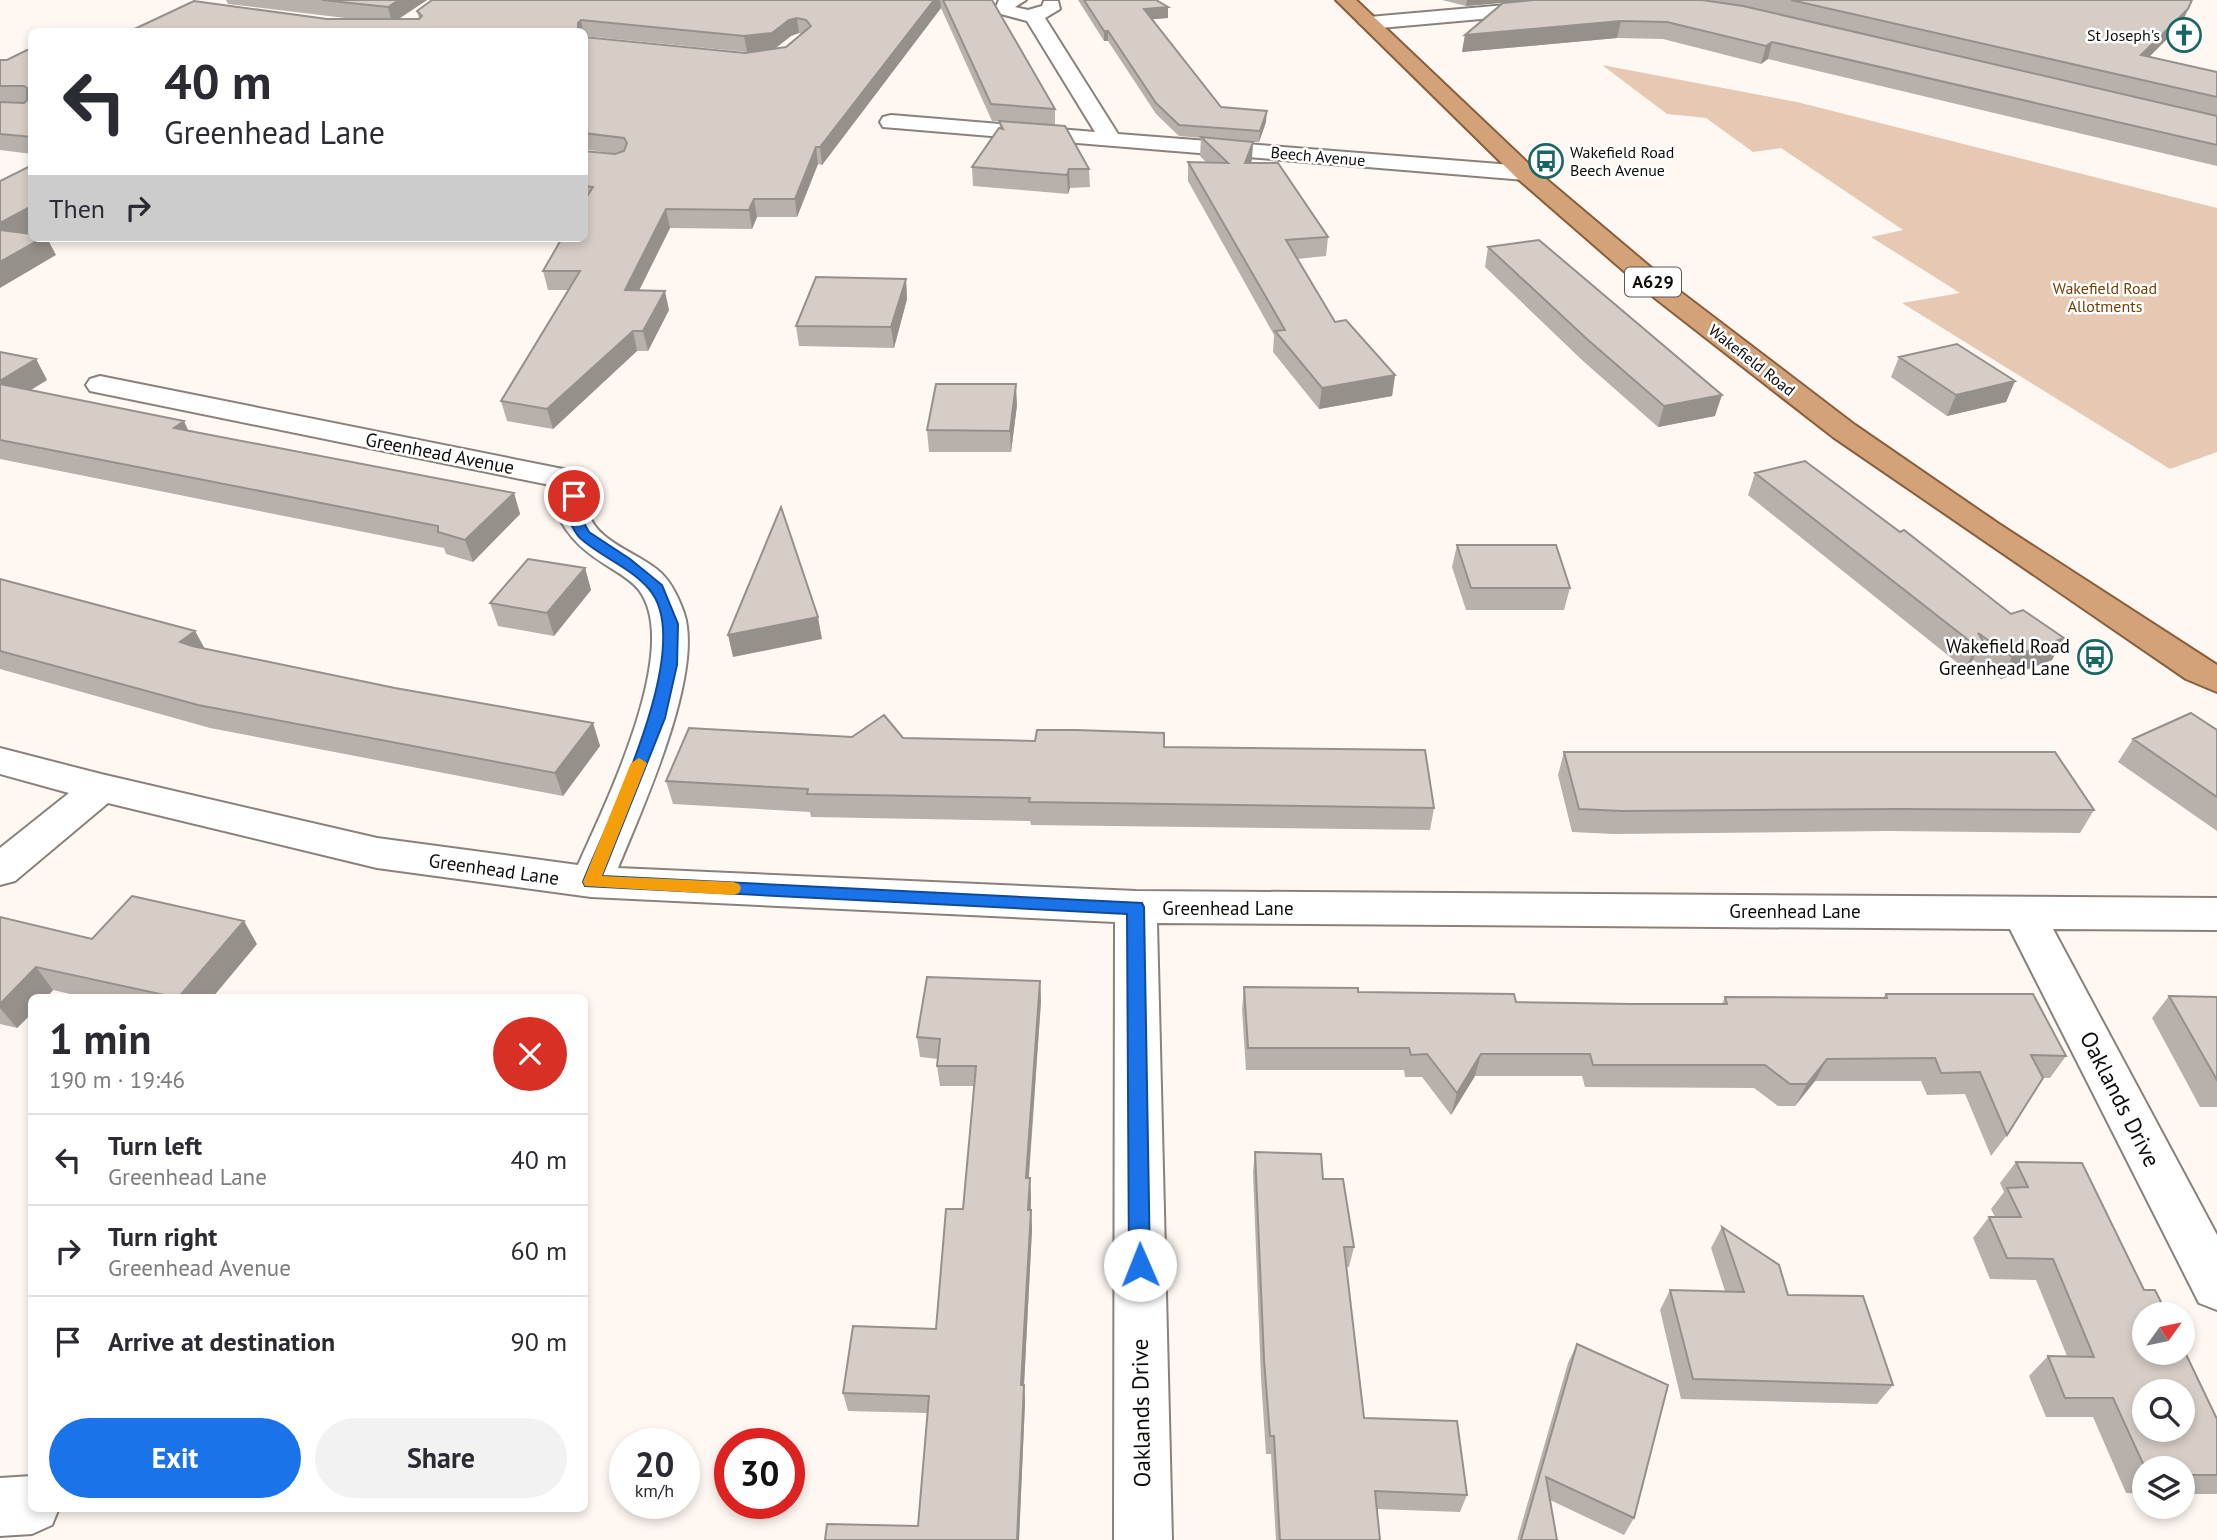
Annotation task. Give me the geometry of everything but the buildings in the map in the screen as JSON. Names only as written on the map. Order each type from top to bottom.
[{"type":"highway","name":"Wakefield Road","points":[[1345,0],[1525,173],[1665,293],[1844,430],[1999,539],[2211,680]]},
{"type":"street","points":[[1017,0],[1006,4],[1004,9],[1018,15],[1037,7],[1111,140]]},
{"type":"street","points":[[1369,23],[1628,0]]},
{"type":"street","name":"Beech Avenue","points":[[891,122],[1525,173]]},
{"type":"street","name":"Greenhead Avenue","points":[[100,385],[577,481],[571,510],[584,534],[657,588],[671,624],[670,665],[657,718],[591,882]]},
{"type":"street","name":"Greenhead Lane","points":[[0,761],[101,789],[377,853],[591,882],[1136,907],[2217,914]]},
{"type":"street","points":[[0,870],[101,789]]},
{"type":"street","name":"Oaklands Drive","points":[[1136,907],[1143,1540]]},
{"type":"street","name":"Oaklands Drive","points":[[2024,912],[2217,1286]]},
{"type":"street","points":[[0,1507],[28,1505]]},
{"type":"green space","name":"Wakefield Road Allotments","points":[[1602,65],[1797,102],[2217,208],[2217,452],[2170,469],[1902,303],[1960,293],[1871,237],[1903,230],[1781,148],[1753,152],[1706,118],[1667,114]]},
{"type":"slow traffic","points":[[639,763],[591,882],[733,888]]},
{"type":"place","name":"St Joseph's","points":[[2184,35]]},
{"type":"place","name":"Wakefield Road Beech Avenue","points":[[1546,161]]},
{"type":"place","name":"Wakefield Road Greenhead Lane","points":[[2095,657]]},
{"type":"route","points":[[574,496],[571,510],[584,534],[657,588],[671,624],[670,665],[657,718],[591,882],[1136,907],[1140,1265]]}]
